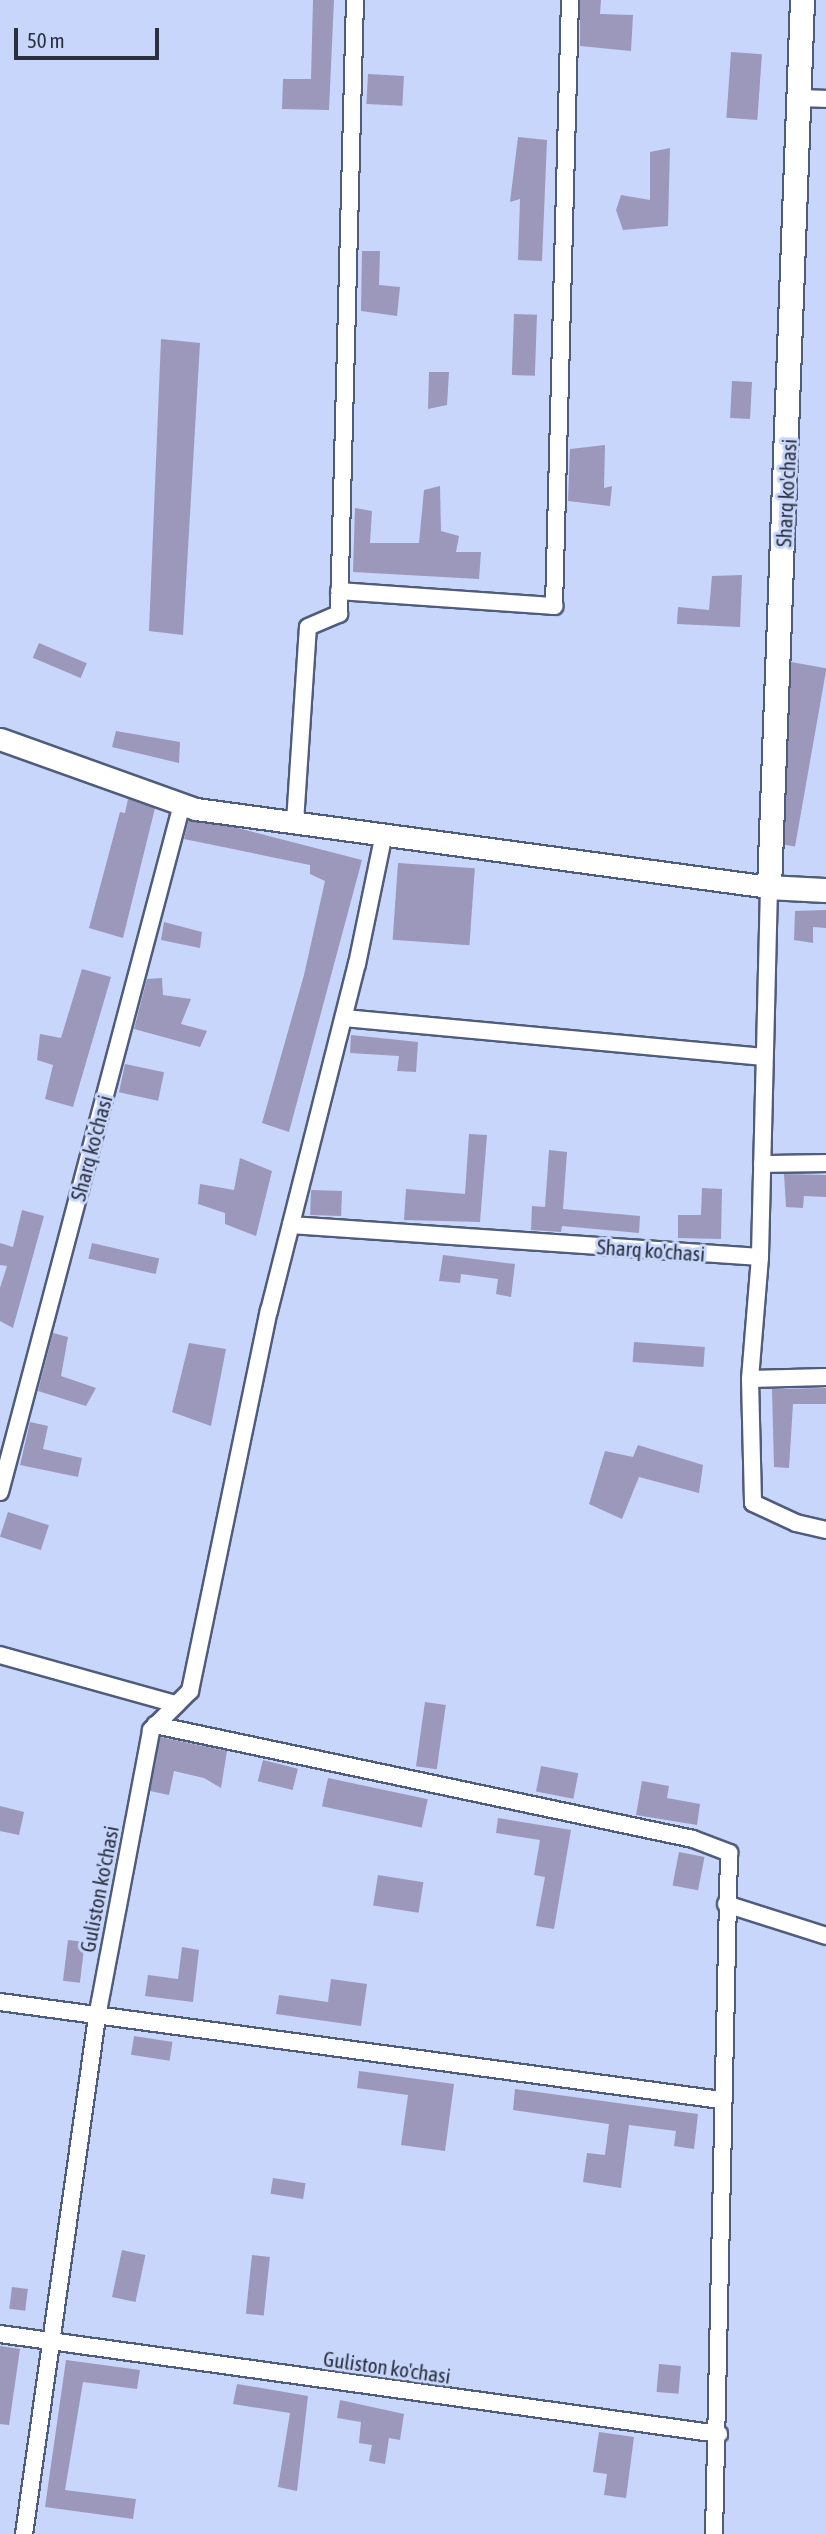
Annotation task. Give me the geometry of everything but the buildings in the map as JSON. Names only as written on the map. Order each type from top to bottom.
[{"type":"main road","name":"Sharq ko'chasi","points":[[769,887],[802,0]]},
{"type":"main road","points":[[769,887],[826,890]]},
{"type":"street","points":[[295,822],[308,627],[338,614],[355,0]]},
{"type":"street","points":[[339,591],[554,606],[570,0]]},
{"type":"street","points":[[798,98],[826,99]]},
{"type":"street","points":[[0,739],[182,804],[769,887]]},
{"type":"street","name":"Sharq ko'chasi","points":[[0,1493],[182,804]]},
{"type":"street","points":[[155,1726],[190,1691],[291,1225],[344,1018],[384,834]]},
{"type":"street","name":"Sharq ko'chasi","points":[[769,887],[760,1257],[750,1379],[753,1503],[796,1523],[826,1530]]},
{"type":"street","points":[[344,1018],[764,1057]]},
{"type":"street","points":[[762,1164],[826,1163]]},
{"type":"street","name":"Sharq ko'chasi","points":[[291,1225],[760,1257]]},
{"type":"street","points":[[750,1379],[826,1377]]},
{"type":"street","points":[[0,1655],[176,1704]]},
{"type":"street","points":[[155,1726],[693,1839],[729,1853],[721,2100],[719,2434],[714,2534]]},
{"type":"street","name":"Guliston ko'chasi","points":[[24,2534],[97,2017],[155,1726]]},
{"type":"street","points":[[726,1903],[826,1936]]},
{"type":"street","points":[[0,2002],[721,2100]]},
{"type":"street","name":"Guliston ko'chasi","points":[[0,2334],[719,2434]]}]
